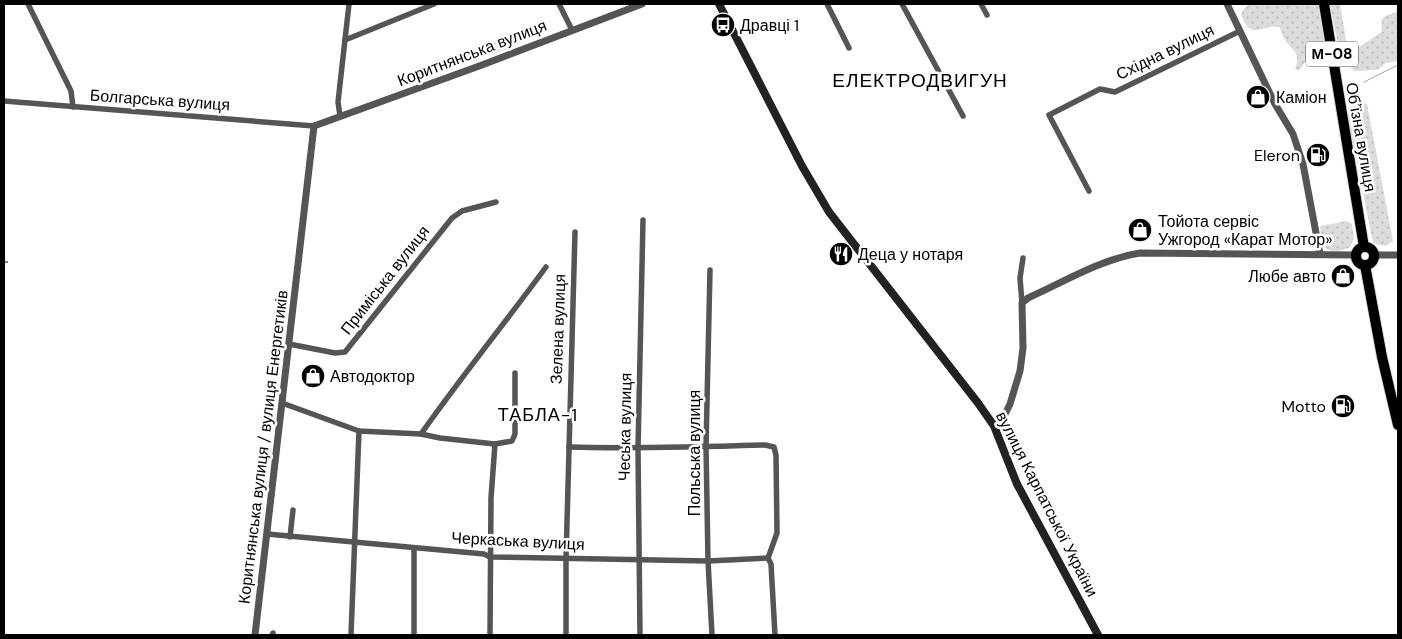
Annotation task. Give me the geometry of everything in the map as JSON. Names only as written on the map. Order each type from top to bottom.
[{"type":"highway","name":"Обʼїзна вулиця","points":[[1324,4],[1364,247]]},
{"type":"highway","points":[[1364,247],[1370,248],[1374,255],[1373,261],[1365,265],[1357,261],[1356,255],[1358,250],[1364,247]]},
{"type":"highway","points":[[1365,265],[1382,356],[1398,425]]},
{"type":"main road","name":"вулиця Карпатської України","points":[[719,4],[802,166],[832,217],[992,423],[1018,484],[1098,635]]},
{"type":"street","points":[[28,4],[71,91],[73,107]]},
{"type":"street","points":[[340,116],[338,102],[349,4]]},
{"type":"street","points":[[345,40],[434,4]]},
{"type":"street","points":[[559,4],[572,30]]},
{"type":"street","name":"Коритнянська вулиця","points":[[314,126],[642,4]]},
{"type":"street","points":[[827,4],[849,48]]},
{"type":"street","points":[[902,4],[963,116]]},
{"type":"street","points":[[981,4],[987,15]]},
{"type":"street","name":"Східна вулиця","points":[[1227,4],[1277,106],[1293,134],[1304,164],[1320,254]]},
{"type":"street","name":"Східна вулиця","points":[[1089,191],[1049,116],[1100,88],[1114,92],[1240,31]]},
{"type":"street","name":"Болгарська вулиця","points":[[4,101],[314,126]]},
{"type":"street","name":"Коритнянська вулиця / вулиця Енергетиків","points":[[255,635],[314,126]]},
{"type":"street","name":"Приміська вулиця","points":[[289,344],[335,353],[345,352],[452,218],[462,212],[496,202]]},
{"type":"street","name":"Чеська вулиця","points":[[640,635],[638,449],[643,220]]},
{"type":"street","name":"Зелена вулиця","points":[[566,635],[566,559],[575,232]]},
{"type":"street","points":[[1022,303],[1028,298],[1092,268],[1126,255],[1152,252],[1356,255]]},
{"type":"street","points":[[1374,255],[1398,256]]},
{"type":"street","points":[[992,423],[1002,420],[1010,404],[1020,371],[1023,348],[1020,278],[1023,258]]},
{"type":"street","points":[[421,434],[546,267]]},
{"type":"street","name":"Польська вулиця","points":[[710,270],[706,446],[708,561],[712,635]]},
{"type":"street","points":[[282,403],[359,431],[421,434],[495,444],[512,441],[515,434],[515,373]]},
{"type":"street","points":[[350,635],[359,431]]},
{"type":"street","points":[[490,635],[491,498],[495,444]]},
{"type":"street","points":[[569,447],[638,449],[765,445],[774,447],[776,450],[776,533],[768,558],[771,564],[775,635]]},
{"type":"street","points":[[290,537],[293,510]]},
{"type":"street","name":"Черкаська вулиця","points":[[267,534],[484,554],[490,557],[708,561],[768,558]]},
{"type":"street","points":[[414,548],[414,635]]},
{"type":"shaded area","points":[[1249,4],[1318,4],[1327,60],[1325,62],[1311,57],[1307,59],[1300,70],[1295,70],[1297,59],[1295,52],[1287,43],[1279,27],[1253,30],[1245,23],[1241,15]]},
{"type":"shaded area","points":[[1330,4],[1340,4],[1347,46],[1343,62],[1341,60]]},
{"type":"shaded area","points":[[1398,4],[1398,61],[1386,63],[1377,70],[1354,71],[1346,62],[1351,52],[1382,32],[1383,18],[1396,12]]},
{"type":"shaded area","points":[[509,36],[514,38],[516,42],[514,47],[490,55],[485,54],[483,50],[485,45]]},
{"type":"shaded area","points":[[1362,103],[1367,104],[1393,241],[1386,246],[1374,244],[1372,238],[1348,117],[1352,107]]},
{"type":"shaded area","points":[[1347,221],[1352,224],[1354,239],[1350,247],[1337,251],[1326,249],[1322,242],[1320,226]]},
{"type":"waterway","points":[[1364,82],[1398,65]]},
{"type":"place","name":"Дравці 1","points":[[723,25]]},
{"type":"place","name":"Каміон","points":[[1258,97]]},
{"type":"place","name":"Eleron","points":[[1318,155]]},
{"type":"place","name":"Тойота сервіс Ужгород «Карат Мотор»","points":[[1140,230]]},
{"type":"place","name":"Деца у нотаря","points":[[841,254]]},
{"type":"place","name":"Любе авто","points":[[1343,276]]},
{"type":"place","name":"Автодоктор","points":[[313,376]]},
{"type":"place","name":"Motto","points":[[1343,406]]},
{"type":"district","name":"ЕЛЕКТРОДВИГУН","points":[[920,80]]},
{"type":"district","name":"ТАБЛА-1","points":[[538,415]]}]
